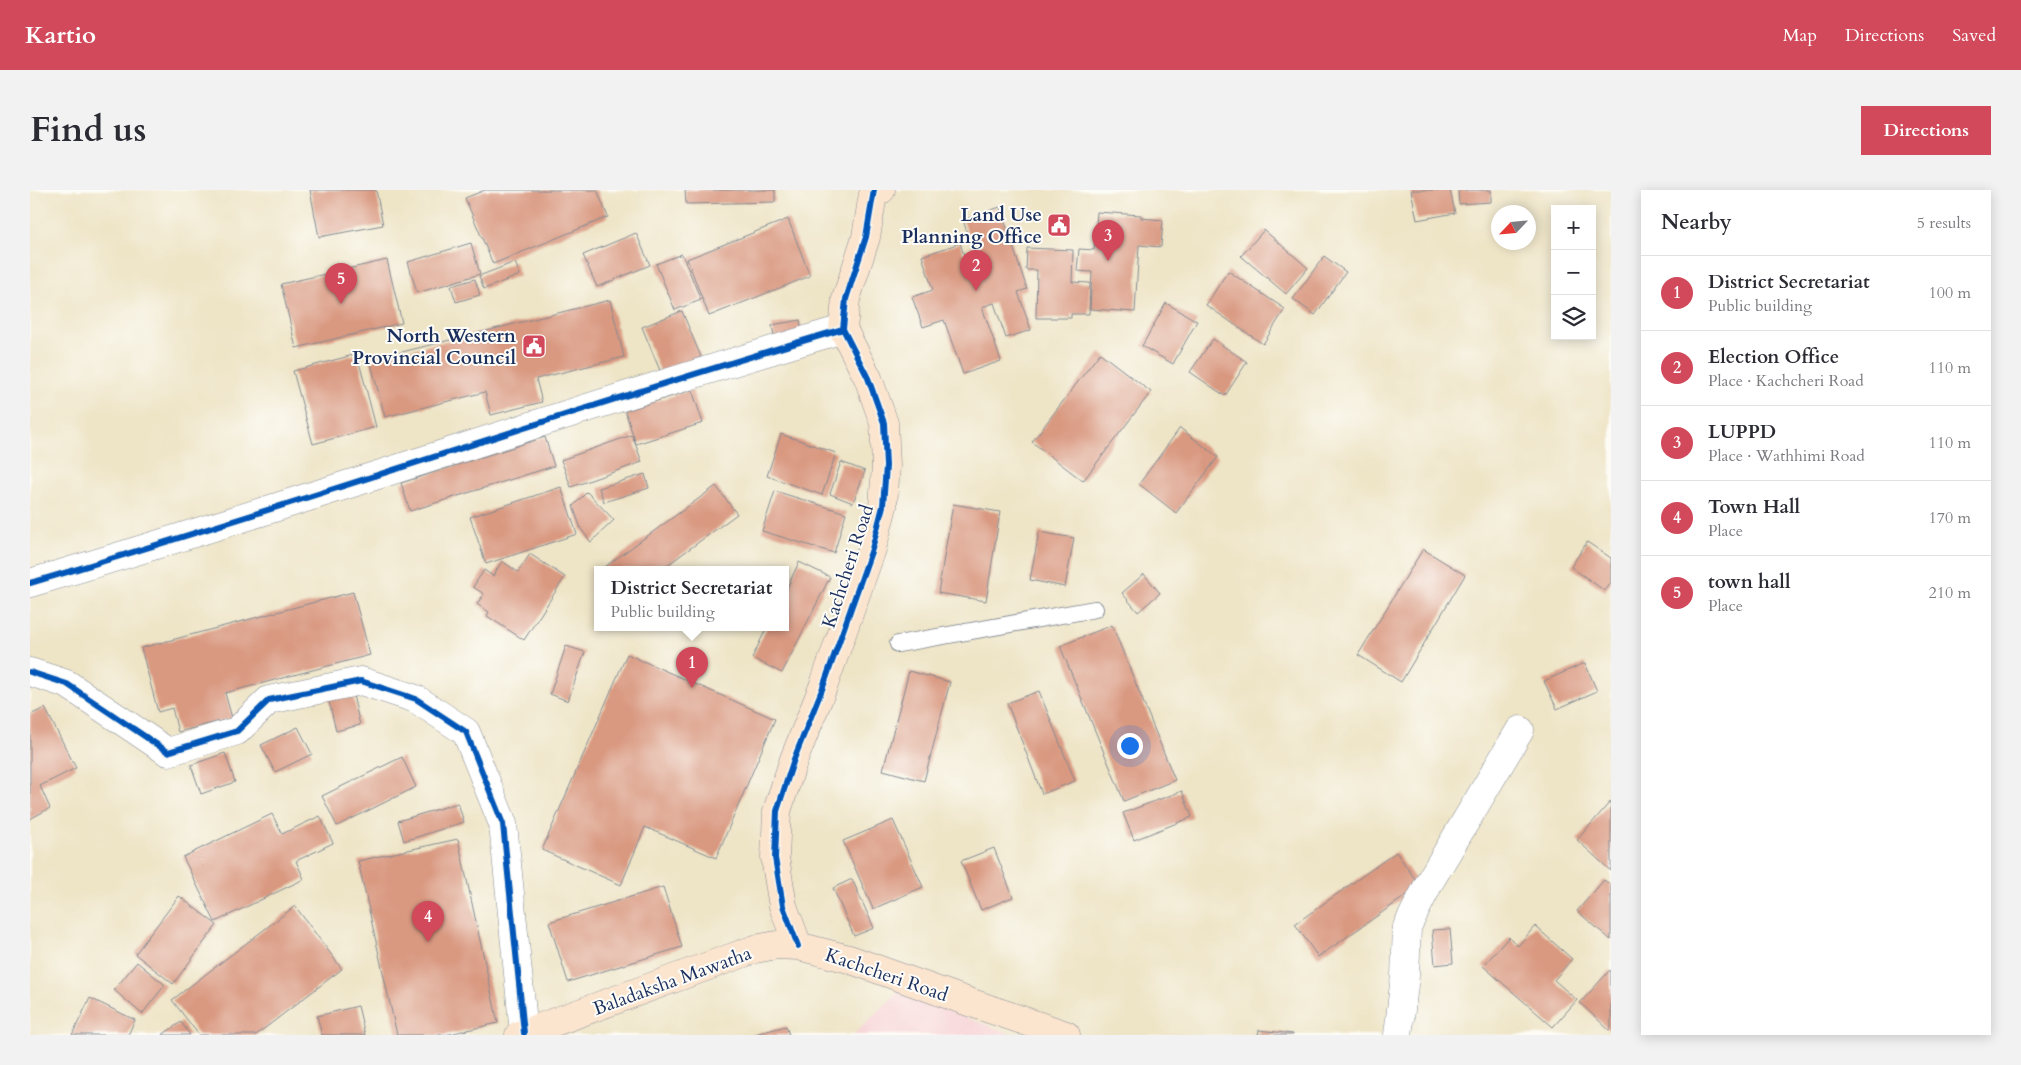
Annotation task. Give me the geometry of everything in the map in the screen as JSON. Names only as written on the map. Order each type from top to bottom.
[{"type":"street","points":[[30,583],[127,555],[697,372],[843,329],[846,299],[866,237],[876,191]]},
{"type":"street","name":"Kachcheri Road","points":[[843,329],[868,378],[884,423],[886,466],[883,506],[872,549],[823,687],[794,759],[777,811],[775,858],[783,906],[798,946],[849,959],[1066,1035]]},
{"type":"street","points":[[30,672],[67,684],[168,752],[236,731],[269,700],[361,681],[416,699],[466,732],[504,824],[522,1034]]},
{"type":"street","points":[[1398,1035],[1405,976],[1407,927],[1430,881],[1520,730]]},
{"type":"street","name":"Baladaksha Mawatha","points":[[522,1034],[755,949],[777,945],[798,946]]},
{"type":"lane","points":[[898,644],[1095,609]]},
{"type":"shaded area","points":[[900,991],[957,1014],[1014,1035],[853,1035]]},
{"type":"building","points":[[310,190],[376,190],[383,225],[319,237]]},
{"type":"building","points":[[485,190],[597,190],[608,217],[493,264],[465,198]]},
{"type":"building","points":[[685,190],[775,190],[775,202],[686,204]]},
{"type":"building","points":[[1411,190],[1450,190],[1455,213],[1417,220]]},
{"type":"building","points":[[1458,190],[1491,190],[1491,202],[1459,204]]},
{"type":"building","points":[[1000,207],[1027,289],[1018,292],[1031,330],[1006,338],[994,303],[982,307],[1001,361],[963,374],[944,320],[923,327],[912,297],[933,290],[922,256],[960,243],[971,277],[981,274],[963,220]]},
{"type":"building","points":[[1097,212],[1141,215],[1141,218],[1163,220],[1161,247],[1139,245],[1135,312],[1090,309],[1092,272],[1077,271],[1079,249],[1094,250]]},
{"type":"building","points":[[788,219],[810,276],[709,316],[687,259]]},
{"type":"building","points":[[1264,230],[1308,268],[1286,294],[1241,256]]},
{"type":"building","points":[[636,233],[650,265],[597,287],[583,255]]},
{"type":"building","points":[[471,243],[480,274],[417,293],[408,262]]},
{"type":"building","points":[[1027,248],[1073,250],[1072,282],[1090,283],[1089,314],[1071,314],[1071,318],[1036,318],[1037,270],[1026,270]]},
{"type":"building","points":[[682,254],[701,300],[675,310],[656,264]]},
{"type":"building","points":[[1324,256],[1346,272],[1315,315],[1293,299]]},
{"type":"building","points":[[387,260],[402,323],[296,348],[281,284]]},
{"type":"building","points":[[515,262],[520,275],[484,289],[479,276]]},
{"type":"building","points":[[1228,271],[1285,309],[1263,344],[1206,305]]},
{"type":"building","points":[[475,279],[480,295],[456,302],[451,286]]},
{"type":"building","points":[[610,300],[624,357],[536,379],[542,402],[491,415],[485,392],[385,417],[370,360]]},
{"type":"building","points":[[1166,303],[1197,321],[1173,364],[1142,346]]},
{"type":"building","points":[[682,311],[701,357],[661,373],[642,327]]},
{"type":"building","points":[[800,320],[805,348],[777,353],[772,325]]},
{"type":"building","points":[[1213,339],[1247,362],[1225,396],[1190,372]]},
{"type":"building","points":[[1100,353],[1151,392],[1083,481],[1032,442]]},
{"type":"building","points":[[357,354],[376,427],[313,444],[293,371]]},
{"type":"building","points":[[692,390],[703,423],[636,444],[625,411]]},
{"type":"building","points":[[1180,428],[1218,457],[1176,513],[1139,484]]},
{"type":"building","points":[[781,434],[836,453],[822,495],[767,476]]},
{"type":"building","points":[[632,435],[642,462],[571,487],[561,460]]},
{"type":"building","points":[[545,437],[554,466],[410,511],[401,483]]},
{"type":"building","points":[[841,462],[865,471],[853,503],[830,494]]},
{"type":"building","points":[[645,474],[649,488],[604,502],[599,488]]},
{"type":"building","points":[[716,486],[737,514],[666,566],[606,566]]},
{"type":"building","points":[[561,487],[577,534],[486,564],[470,517]]},
{"type":"building","points":[[775,491],[846,513],[834,553],[762,531]]},
{"type":"building","points":[[587,492],[614,520],[591,542],[581,529],[573,506]]},
{"type":"building","points":[[953,504],[1000,512],[986,601],[938,593]]},
{"type":"building","points":[[1039,532],[1074,538],[1065,587],[1030,580]]},
{"type":"building","points":[[1587,542],[1611,558],[1611,583],[1605,591],[1571,567]]},
{"type":"building","points":[[1423,549],[1465,575],[1401,682],[1358,655]]},
{"type":"building","points":[[530,554],[565,577],[524,640],[487,616],[489,612],[477,604],[484,594],[473,587],[484,570],[493,576],[502,561],[518,572]]},
{"type":"building","points":[[799,562],[830,577],[782,673],[752,658],[765,631],[789,631],[789,584]]},
{"type":"building","points":[[1144,574],[1160,593],[1138,612],[1122,593]]},
{"type":"building","points":[[353,592],[370,655],[225,693],[232,718],[178,732],[172,708],[158,712],[141,648]]},
{"type":"building","points":[[1112,625],[1175,780],[1124,801],[1060,646]]},
{"type":"building","points":[[566,646],[585,652],[568,701],[550,694]]},
{"type":"building","points":[[627,654],[775,719],[716,858],[645,827],[621,885],[542,850]]},
{"type":"building","points":[[1585,663],[1597,691],[1557,709],[1544,681]]},
{"type":"building","points":[[909,671],[950,682],[924,781],[883,770]]},
{"type":"building","points":[[352,691],[360,725],[336,731],[328,697]]},
{"type":"building","points":[[1039,691],[1075,781],[1042,794],[1007,703]]},
{"type":"building","points":[[45,708],[76,768],[40,786],[50,808],[30,819],[30,715]]},
{"type":"building","points":[[298,727],[312,754],[275,772],[261,745]]},
{"type":"building","points":[[225,753],[235,782],[201,794],[191,765]]},
{"type":"building","points":[[402,757],[416,787],[337,826],[322,796]]},
{"type":"building","points":[[1182,791],[1192,817],[1134,840],[1123,813]]},
{"type":"building","points":[[1611,801],[1611,871],[1577,840]]},
{"type":"building","points":[[458,803],[464,822],[404,841],[398,821]]},
{"type":"building","points":[[272,814],[282,834],[320,816],[333,843],[296,861],[304,879],[215,922],[183,857]]},
{"type":"building","points":[[893,820],[923,887],[873,909],[843,841]]},
{"type":"building","points":[[458,839],[498,1023],[445,1035],[397,1035],[358,861]]},
{"type":"building","points":[[994,848],[1013,897],[981,910],[961,861]]},
{"type":"building","points":[[1396,852],[1420,886],[1318,957],[1295,924]]},
{"type":"building","points":[[852,879],[874,928],[854,936],[833,888]]},
{"type":"building","points":[[1604,880],[1611,885],[1611,940],[1577,911]]},
{"type":"building","points":[[663,887],[682,947],[568,982],[549,922]]},
{"type":"building","points":[[179,896],[217,925],[173,984],[135,954]]},
{"type":"building","points":[[295,906],[342,969],[256,1035],[199,1035],[172,1000]]},
{"type":"building","points":[[1535,926],[1572,959],[1554,980],[1577,1000],[1553,1027],[1483,966],[1509,937],[1518,946]]},
{"type":"building","points":[[1450,929],[1453,963],[1435,965],[1432,930]]},
{"type":"building","points":[[137,962],[165,985],[142,1014],[114,990]]},
{"type":"building","points":[[1610,970],[1611,1028],[1609,1030],[1580,1003]]},
{"type":"building","points":[[90,998],[135,1020],[128,1035],[72,1035]]},
{"type":"building","points":[[358,1006],[365,1035],[322,1035],[317,1016]]},
{"type":"building","points":[[181,1022],[190,1035],[162,1035]]},
{"type":"building","points":[[786,1026],[789,1035],[755,1035],[755,1034]]},
{"type":"building","points":[[1259,1030],[1293,1034],[1293,1035],[1258,1035]]},
{"type":"cycle path","points":[[798,946],[783,906],[775,858],[777,811],[794,759],[823,687],[872,549],[883,506],[886,466],[884,423],[868,378],[843,329],[846,299],[866,237],[874,190]]},
{"type":"cycle path","points":[[30,583],[234,521],[640,391],[843,329]]},
{"type":"cycle path","points":[[30,672],[67,684],[168,752],[237,731],[269,700],[361,681],[416,699],[466,732],[503,824],[524,1033]]},
{"type":"place","name":"Land Use Planning Office","points":[[1059,225]]},
{"type":"place","name":"LUPPD","points":[[1108,261]]},
{"type":"place","name":"Election Office","points":[[976,291]]},
{"type":"place","name":"town hall","points":[[341,304]]},
{"type":"place","name":"North Western Provincial Council","points":[[534,346]]},
{"type":"place","name":"District Secretariat","points":[[692,688]]},
{"type":"place","name":"Town Hall","points":[[428,942]]}]
